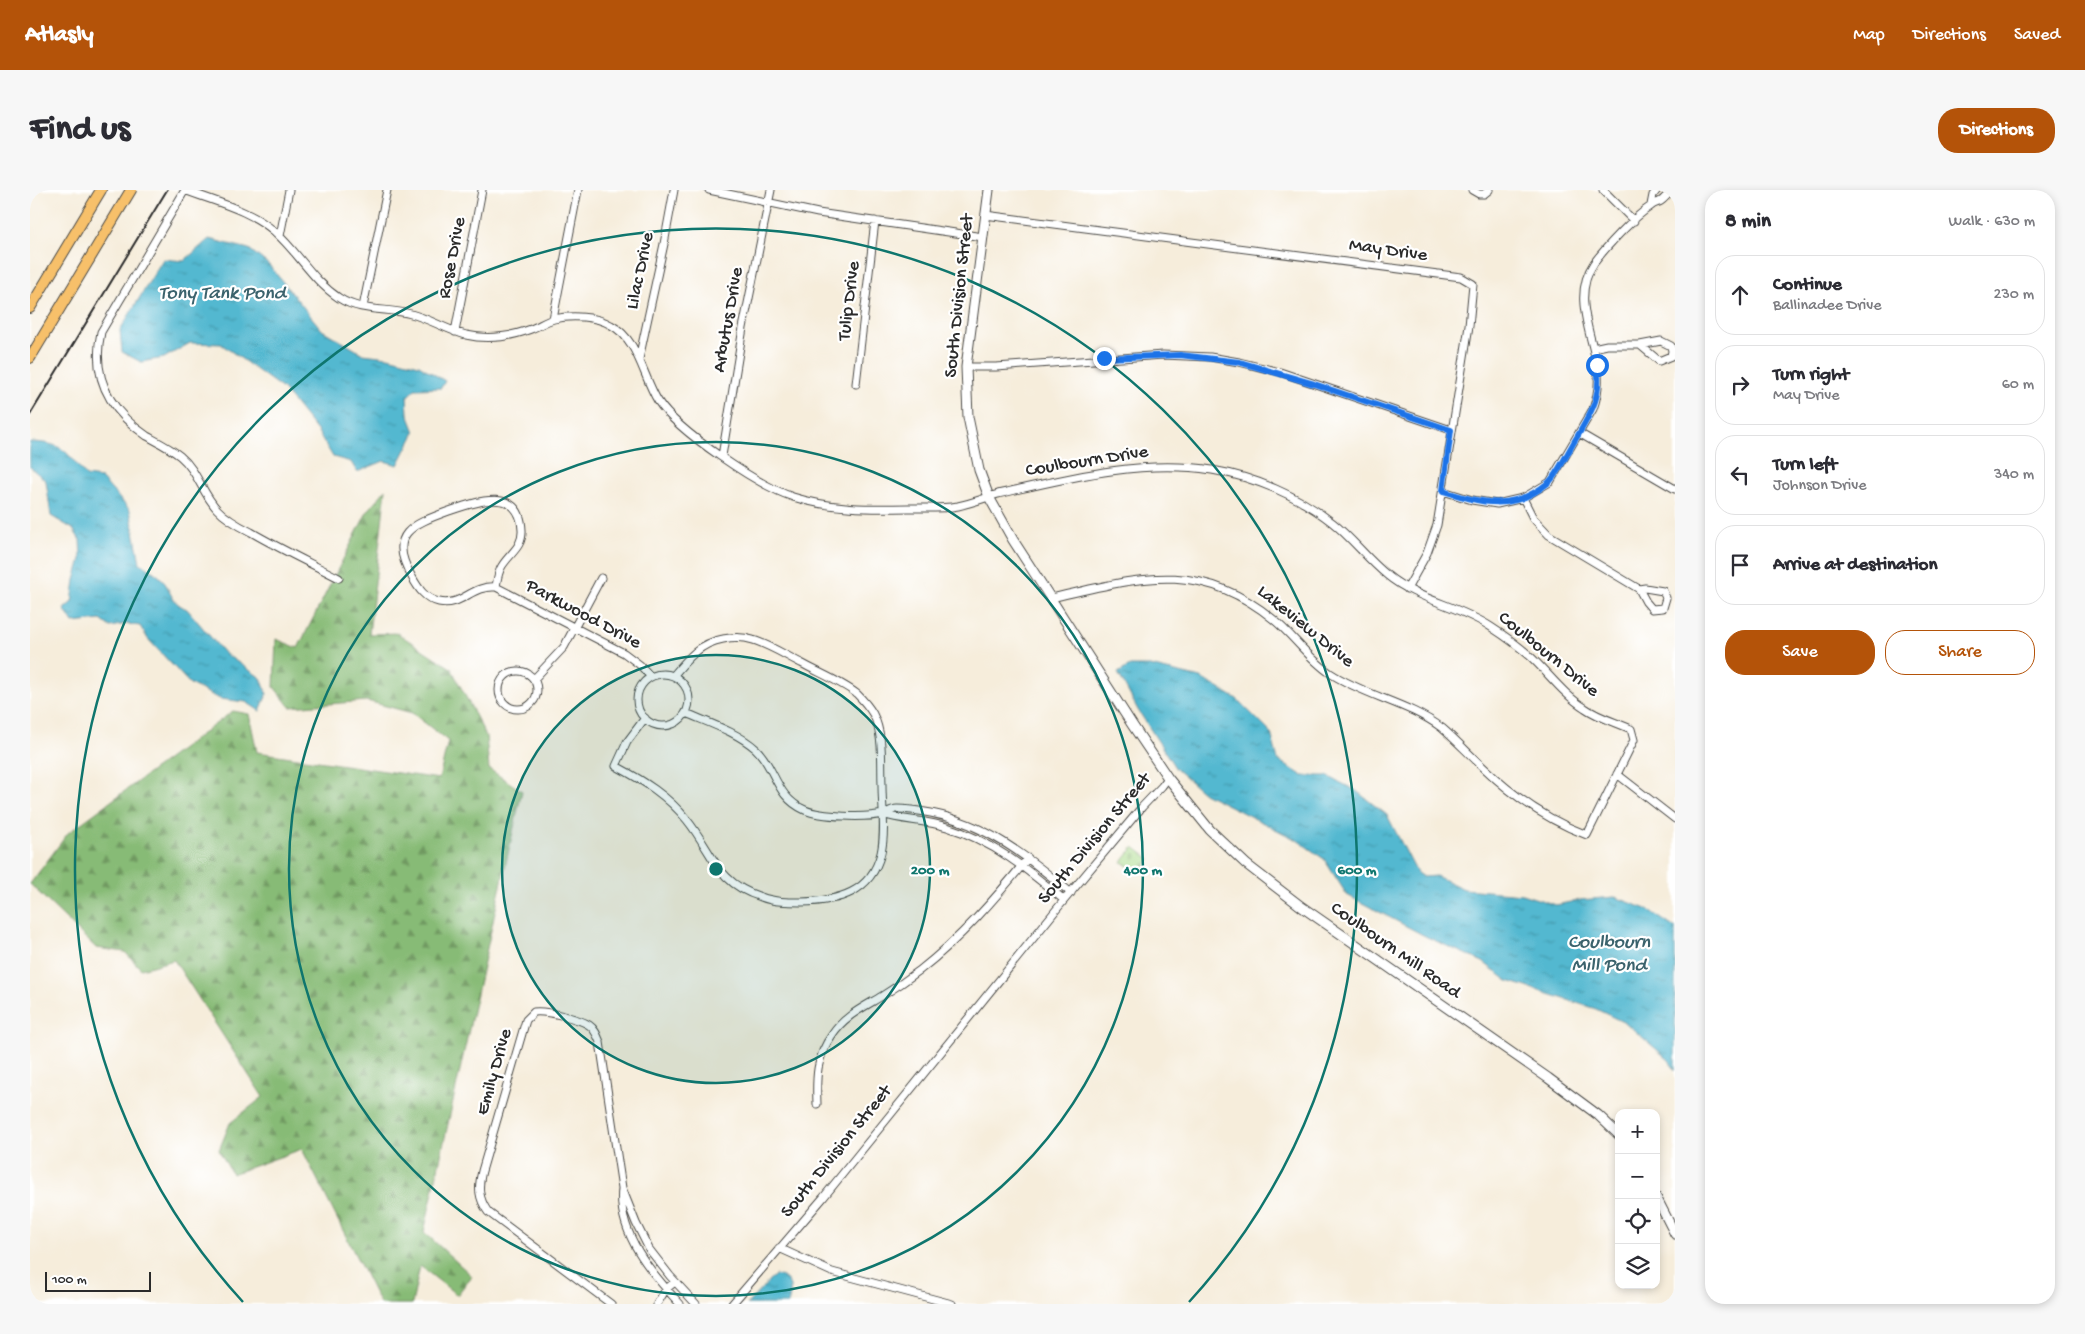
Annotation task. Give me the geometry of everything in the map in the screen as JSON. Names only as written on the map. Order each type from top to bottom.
[{"type":"main road","points":[[30,308],[101,190]]},
{"type":"main road","points":[[30,358],[131,190]]},
{"type":"street","points":[[340,578],[265,540],[224,515],[207,496],[198,479],[180,456],[133,425],[111,402],[103,386],[97,358],[101,332],[185,190],[240,211],[262,222],[280,236],[302,264],[332,293],[351,305],[414,315],[455,332],[478,337],[500,337],[529,330],[553,319],[578,190]]},
{"type":"street","points":[[280,236],[289,190]]},
{"type":"street","points":[[363,307],[387,190]]},
{"type":"street","name":"Rose Drive","points":[[455,332],[482,190]]},
{"type":"street","name":"Lilac Drive","points":[[639,359],[674,190]]},
{"type":"street","points":[[709,190],[818,213],[983,236]]},
{"type":"street","name":"Arbutus Drive","points":[[722,456],[743,328],[770,190]]},
{"type":"street","name":"South Division Street","points":[[732,1304],[823,1198],[870,1137],[1064,900],[1168,778],[1013,540],[989,496],[979,470],[970,435],[966,367],[989,190]]},
{"type":"street","points":[[1472,190],[1479,194],[1484,194],[1489,190]]},
{"type":"street","points":[[1603,190],[1634,221]]},
{"type":"street","points":[[1652,205],[1653,195],[1657,190]]},
{"type":"street","points":[[1443,491],[1472,500],[1497,504],[1523,498],[1550,482],[1593,409],[1597,396],[1599,377],[1583,306],[1588,276],[1594,264],[1634,221],[1672,190]]},
{"type":"street","name":"May Drive","points":[[985,215],[1461,277],[1473,284],[1469,326],[1437,525],[1427,553],[1407,589]]},
{"type":"street","name":"Tulip Drive","points":[[856,384],[875,221]]},
{"type":"street","name":"Coulbourn Drive","points":[[553,319],[578,318],[607,322],[625,336],[639,359],[656,398],[667,414],[722,456],[767,486],[786,495],[834,506],[878,509],[942,508],[971,503],[989,496],[1136,467],[1174,466],[1224,472],[1265,484],[1288,494],[1331,522],[1386,574],[1407,589],[1458,609],[1490,626],[1530,657],[1586,709],[1631,729],[1634,740],[1617,774]]},
{"type":"street","points":[[1593,348],[1607,345],[1640,345]]},
{"type":"street","points":[[966,367],[996,367],[1163,355],[1210,357],[1274,371],[1451,430]]},
{"type":"street","points":[[1579,433],[1675,489]]},
{"type":"street","points":[[1523,498],[1534,518],[1549,535],[1639,589]]},
{"type":"street","name":"Parkwood Drive","points":[[496,588],[501,569],[518,548],[522,534],[518,515],[508,504],[495,500],[480,500],[419,522],[406,534],[402,553],[405,566],[420,590],[431,600],[455,602],[475,590],[496,588],[624,653],[640,665],[651,677]]},
{"type":"street","name":"Lakeview Drive","points":[[1051,598],[1113,584],[1161,577],[1202,582],[1232,591],[1274,620],[1314,660],[1330,673],[1352,686],[1434,722],[1484,769],[1540,813],[1586,835],[1617,774]]},
{"type":"street","points":[[534,679],[558,655],[576,628],[601,578]]},
{"type":"street","points":[[645,718],[627,742],[616,766],[650,785],[670,801],[694,830],[711,860],[742,889],[772,900],[833,900],[854,891],[871,874],[878,863],[883,841],[879,732],[873,714],[855,693],[762,643],[743,638],[722,639],[702,647],[686,660],[673,676]]},
{"type":"street","points":[[524,671],[534,679],[537,684],[536,697],[529,706],[516,710],[510,708],[501,700],[499,687],[501,681],[510,672],[524,671]]},
{"type":"street","points":[[658,674],[673,676],[686,688],[689,696],[686,713],[674,723],[666,726],[658,725],[645,718],[640,711],[637,696],[644,682],[651,677],[658,674]]},
{"type":"street","points":[[686,713],[738,736],[751,745],[762,756],[780,790],[788,799],[803,809],[822,815],[833,816],[882,814],[895,809],[907,809],[954,819],[987,832],[1028,858],[1070,893]]},
{"type":"street","points":[[1617,774],[1675,819]]},
{"type":"street","name":"Coulbourn Mill Road","points":[[1168,778],[1210,830],[1246,864],[1302,907],[1548,1078],[1598,1115],[1615,1131]]},
{"type":"street","points":[[882,814],[895,819],[935,824],[965,833],[991,845],[1022,865],[1064,900]]},
{"type":"street","points":[[818,1104],[816,1082],[820,1057],[827,1041],[840,1024],[855,1012],[902,983],[947,947],[977,918],[1028,858]]},
{"type":"street","name":"Emily Drive","points":[[612,1304],[488,1212],[480,1198],[479,1184],[482,1171],[526,1020],[534,1012],[543,1011],[587,1024],[596,1033],[600,1042],[622,1188],[646,1243],[675,1282],[696,1304]]},
{"type":"street","name":"Emily Drive","points":[[622,1188],[620,1203],[631,1234],[650,1269],[680,1304]]},
{"type":"street","points":[[1657,1199],[1675,1234]]},
{"type":"street","points":[[779,1248],[832,1272],[952,1304]]},
{"type":"street","points":[[657,1304],[664,1296],[666,1289],[675,1282]]},
{"type":"green space","points":[[386,489],[369,634],[397,633],[451,668],[486,736],[489,769],[522,791],[424,1232],[472,1276],[457,1295],[420,1266],[412,1304],[380,1304],[302,1149],[232,1174],[219,1150],[230,1123],[263,1097],[174,960],[141,969],[125,952],[96,948],[30,884],[68,833],[233,711],[249,714],[257,752],[439,779],[448,741],[412,713],[367,701],[290,707],[274,687],[276,639],[298,648],[367,512]]},
{"type":"green space","points":[[1134,847],[1150,859],[1139,874],[1122,862]]},
{"type":"water","name":"Tony Tank Pond","points":[[209,239],[249,249],[269,265],[322,330],[363,354],[388,357],[419,365],[445,381],[441,388],[415,389],[407,397],[408,414],[415,432],[398,465],[384,461],[357,472],[351,462],[333,457],[318,432],[283,389],[221,344],[190,343],[164,358],[141,362],[122,352],[120,330],[163,259],[184,261]]},
{"type":"water","points":[[30,442],[50,444],[63,450],[74,460],[86,476],[101,478],[130,510],[140,563],[164,581],[173,599],[187,609],[224,653],[261,678],[267,694],[260,711],[246,702],[220,699],[190,684],[148,639],[140,626],[127,624],[110,627],[101,620],[73,623],[64,609],[72,602],[75,580],[81,559],[80,540],[73,529],[51,516],[46,481],[30,467]]},
{"type":"water","name":"Coulbourn Mill Pond","points":[[1130,666],[1150,666],[1201,678],[1237,699],[1271,733],[1278,760],[1303,776],[1327,776],[1355,790],[1387,815],[1417,873],[1423,877],[1436,876],[1464,889],[1522,894],[1556,905],[1580,900],[1615,897],[1647,909],[1675,928],[1675,1070],[1669,1060],[1627,1024],[1596,1009],[1508,981],[1483,962],[1427,937],[1347,895],[1324,859],[1297,840],[1204,793],[1176,769],[1138,710],[1118,673]]},
{"type":"water","points":[[775,1275],[785,1279],[790,1285],[788,1304],[747,1304]]},
{"type":"railway","points":[[30,415],[167,190]]},
{"type":"route","points":[[1104,358],[1180,355],[1210,357],[1239,362],[1269,369],[1451,430],[1443,491],[1472,500],[1497,504],[1523,498],[1550,482],[1593,409],[1597,396],[1599,377],[1597,365]]}]
